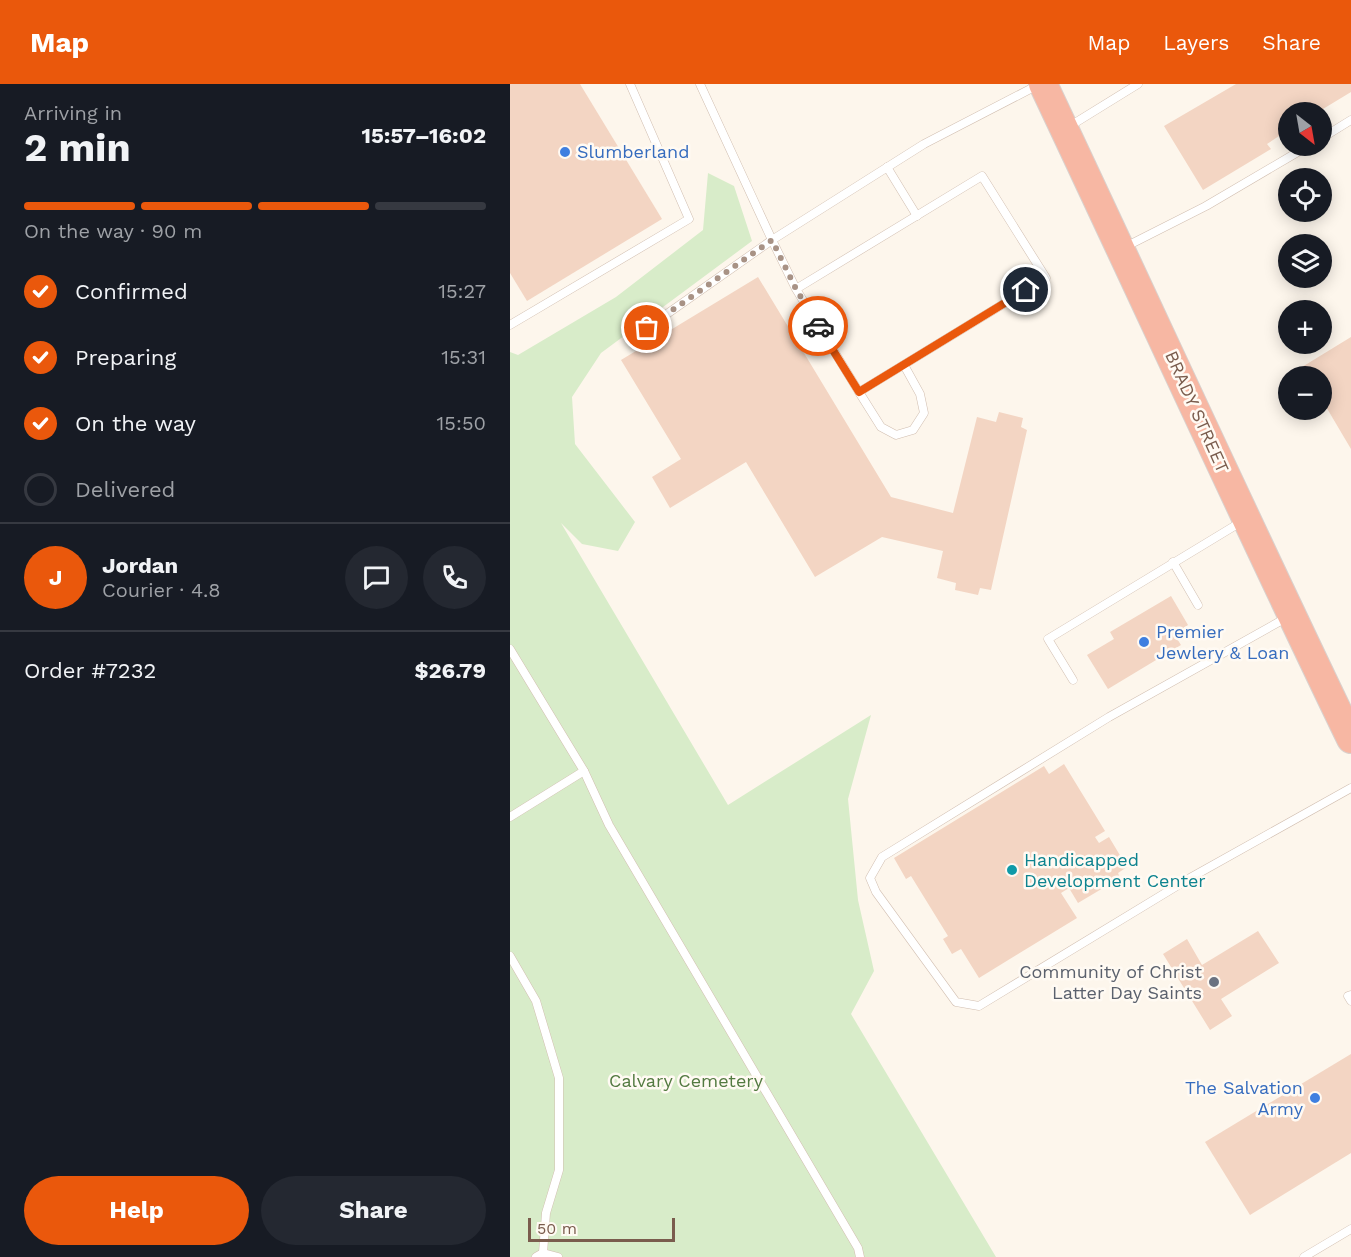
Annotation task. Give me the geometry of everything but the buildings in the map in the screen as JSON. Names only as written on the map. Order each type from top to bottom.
[{"type":"highway","name":"BRADY STREET","points":[[1041,84],[1065,129],[1245,520],[1351,739]]},
{"type":"lane","points":[[510,325],[689,219],[630,84]]},
{"type":"lane","points":[[700,84],[796,289],[881,427],[896,435],[913,430],[924,413],[920,394],[904,365]]},
{"type":"lane","points":[[647,328],[772,240],[924,144],[1041,84]]},
{"type":"lane","points":[[1065,129],[1137,84]]},
{"type":"lane","points":[[1332,132],[1351,120]]},
{"type":"lane","points":[[1121,249],[1206,206],[1291,156]]},
{"type":"lane","points":[[887,167],[917,216]]},
{"type":"lane","points":[[796,289],[982,176],[1046,278],[859,392]]},
{"type":"lane","points":[[1073,680],[1048,639],[1245,520]]},
{"type":"lane","points":[[1173,562],[1198,605]]},
{"type":"lane","points":[[1291,615],[1109,717],[882,857],[870,878],[876,892],[956,1002],[979,1006],[1190,878],[1351,788]]},
{"type":"lane","points":[[510,649],[584,771],[609,825],[852,1238],[860,1257]]},
{"type":"lane","points":[[510,817],[584,771]]},
{"type":"lane","points":[[510,956],[536,1001],[559,1078],[559,1170],[546,1213],[539,1255],[558,1257]]},
{"type":"lane","points":[[1351,995],[1348,996],[1351,1001]]},
{"type":"lane","points":[[1304,1257],[1351,1229]]},
{"type":"green space","name":"Calvary Cemetery","points":[[708,173],[734,186],[752,241],[601,353],[572,397],[575,444],[635,522],[618,551],[582,544],[561,523],[728,805],[871,715],[848,799],[858,900],[874,971],[851,1014],[996,1257],[510,1257],[510,352],[518,355],[616,297],[703,230]]},
{"type":"way so far","points":[[647,328],[720,279],[772,240],[796,289],[818,326]]},
{"type":"place","name":"Slumberland","points":[[565,152]]},
{"type":"place","name":"Premier Jewlery & Loan","points":[[1144,642]]},
{"type":"place","name":"Handicapped Development Center","points":[[1012,870]]},
{"type":"place","name":"Community of Christ Latter Day Saints","points":[[1214,982]]},
{"type":"place","name":"The Salvation Army","points":[[1315,1098]]},
{"type":"route","points":[[818,326],[859,392],[1026,290]]}]
